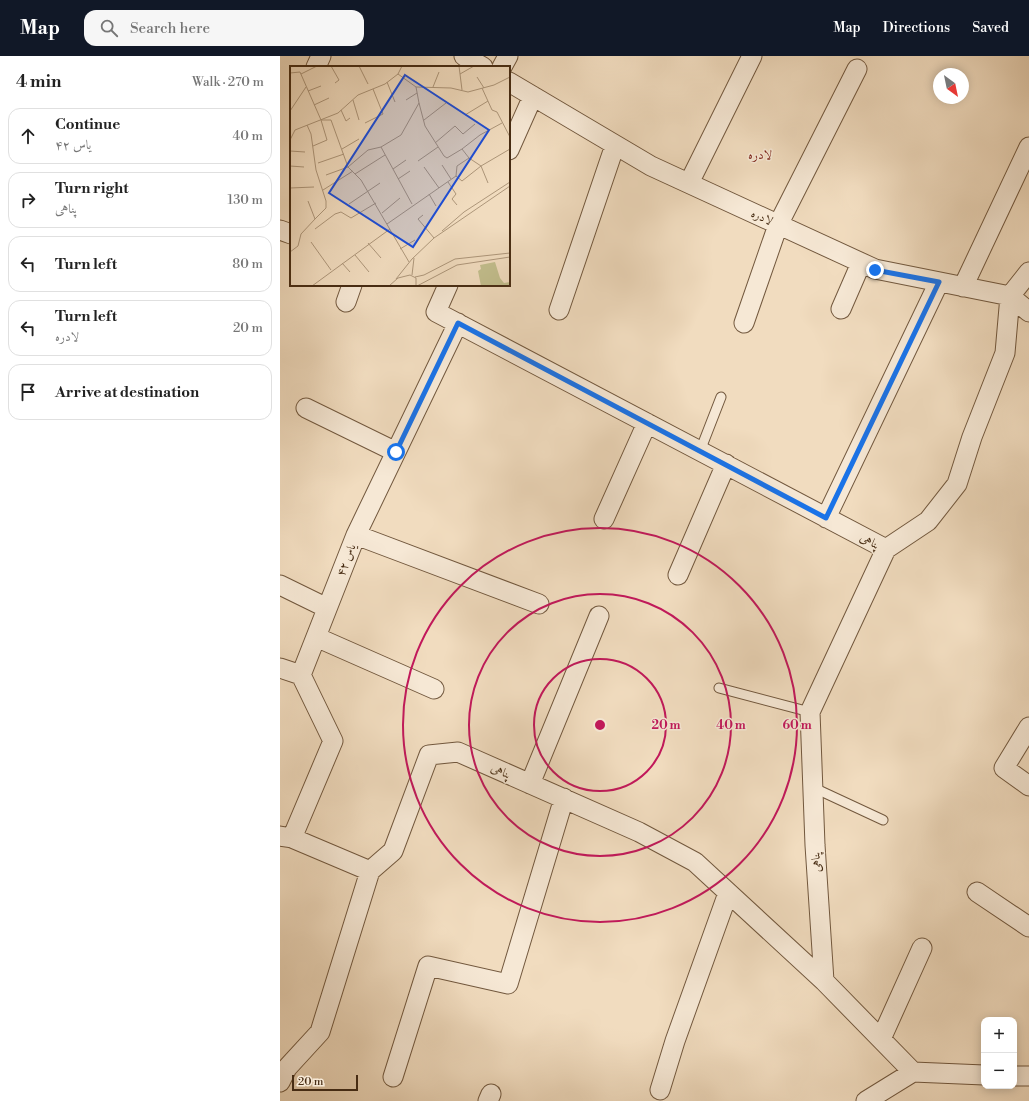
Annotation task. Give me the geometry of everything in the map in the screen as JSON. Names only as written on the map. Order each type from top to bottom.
[{"type":"street","points":[[316,66],[321,56]]},
{"type":"street","points":[[464,56],[481,66]]},
{"type":"street","points":[[503,66],[508,56]]},
{"type":"street","points":[[689,183],[752,56]]},
{"type":"street","points":[[744,323],[778,224],[857,68]]},
{"type":"street","name":"لادره","points":[[510,83],[652,166],[875,270],[1010,296],[1029,312]]},
{"type":"street","points":[[510,148],[533,96]]},
{"type":"street","points":[[559,310],[615,145]]},
{"type":"street","points":[[963,287],[1029,147]]},
{"type":"street","points":[[280,230],[290,234]]},
{"type":"street","points":[[841,309],[861,263]]},
{"type":"street","points":[[886,549],[928,521],[957,484],[972,437],[1005,353],[1010,296],[1029,272]]},
{"type":"street","points":[[826,518],[939,282]]},
{"type":"street","points":[[448,286],[436,312],[458,323]]},
{"type":"street","name":"پناهی","points":[[458,323],[886,549],[810,712],[815,845],[824,981]]},
{"type":"street","name":"یاس ۴۲","points":[[301,675],[356,535],[458,323]]},
{"type":"street","points":[[306,408],[396,452]]},
{"type":"street","points":[[604,519],[648,423]]},
{"type":"street","points":[[678,575],[726,464]]},
{"type":"street","points":[[356,535],[539,604]]},
{"type":"street","points":[[280,585],[327,608]]},
{"type":"street","points":[[530,784],[599,616]]},
{"type":"street","points":[[316,637],[434,689]]},
{"type":"street","points":[[280,668],[301,675],[333,741],[286,837],[370,871],[320,1032],[286,1068],[280,1082]]},
{"type":"street","points":[[1029,727],[1004,768],[1029,786]]},
{"type":"street","name":"پناهی","points":[[370,871],[393,851],[429,755],[458,752],[640,832],[695,862],[824,981],[913,1072]]},
{"type":"street","points":[[393,1076],[428,966],[508,984],[564,798]]},
{"type":"street","points":[[660,1090],[675,1041],[728,892]]},
{"type":"street","points":[[977,892],[1029,927]]},
{"type":"street","points":[[881,1039],[922,948]]},
{"type":"street","points":[[866,1101],[913,1072],[981,1075]]},
{"type":"street","points":[[1017,1076],[1029,1076]]},
{"type":"lane","points":[[700,451],[721,397]]},
{"type":"lane","points":[[719,688],[810,712]]},
{"type":"lane","points":[[812,787],[882,820]]},
{"type":"district","name":"لادره","points":[[760,154]]},
{"type":"route","points":[[396,452],[458,323],[826,518],[939,282],[875,270]]}]
